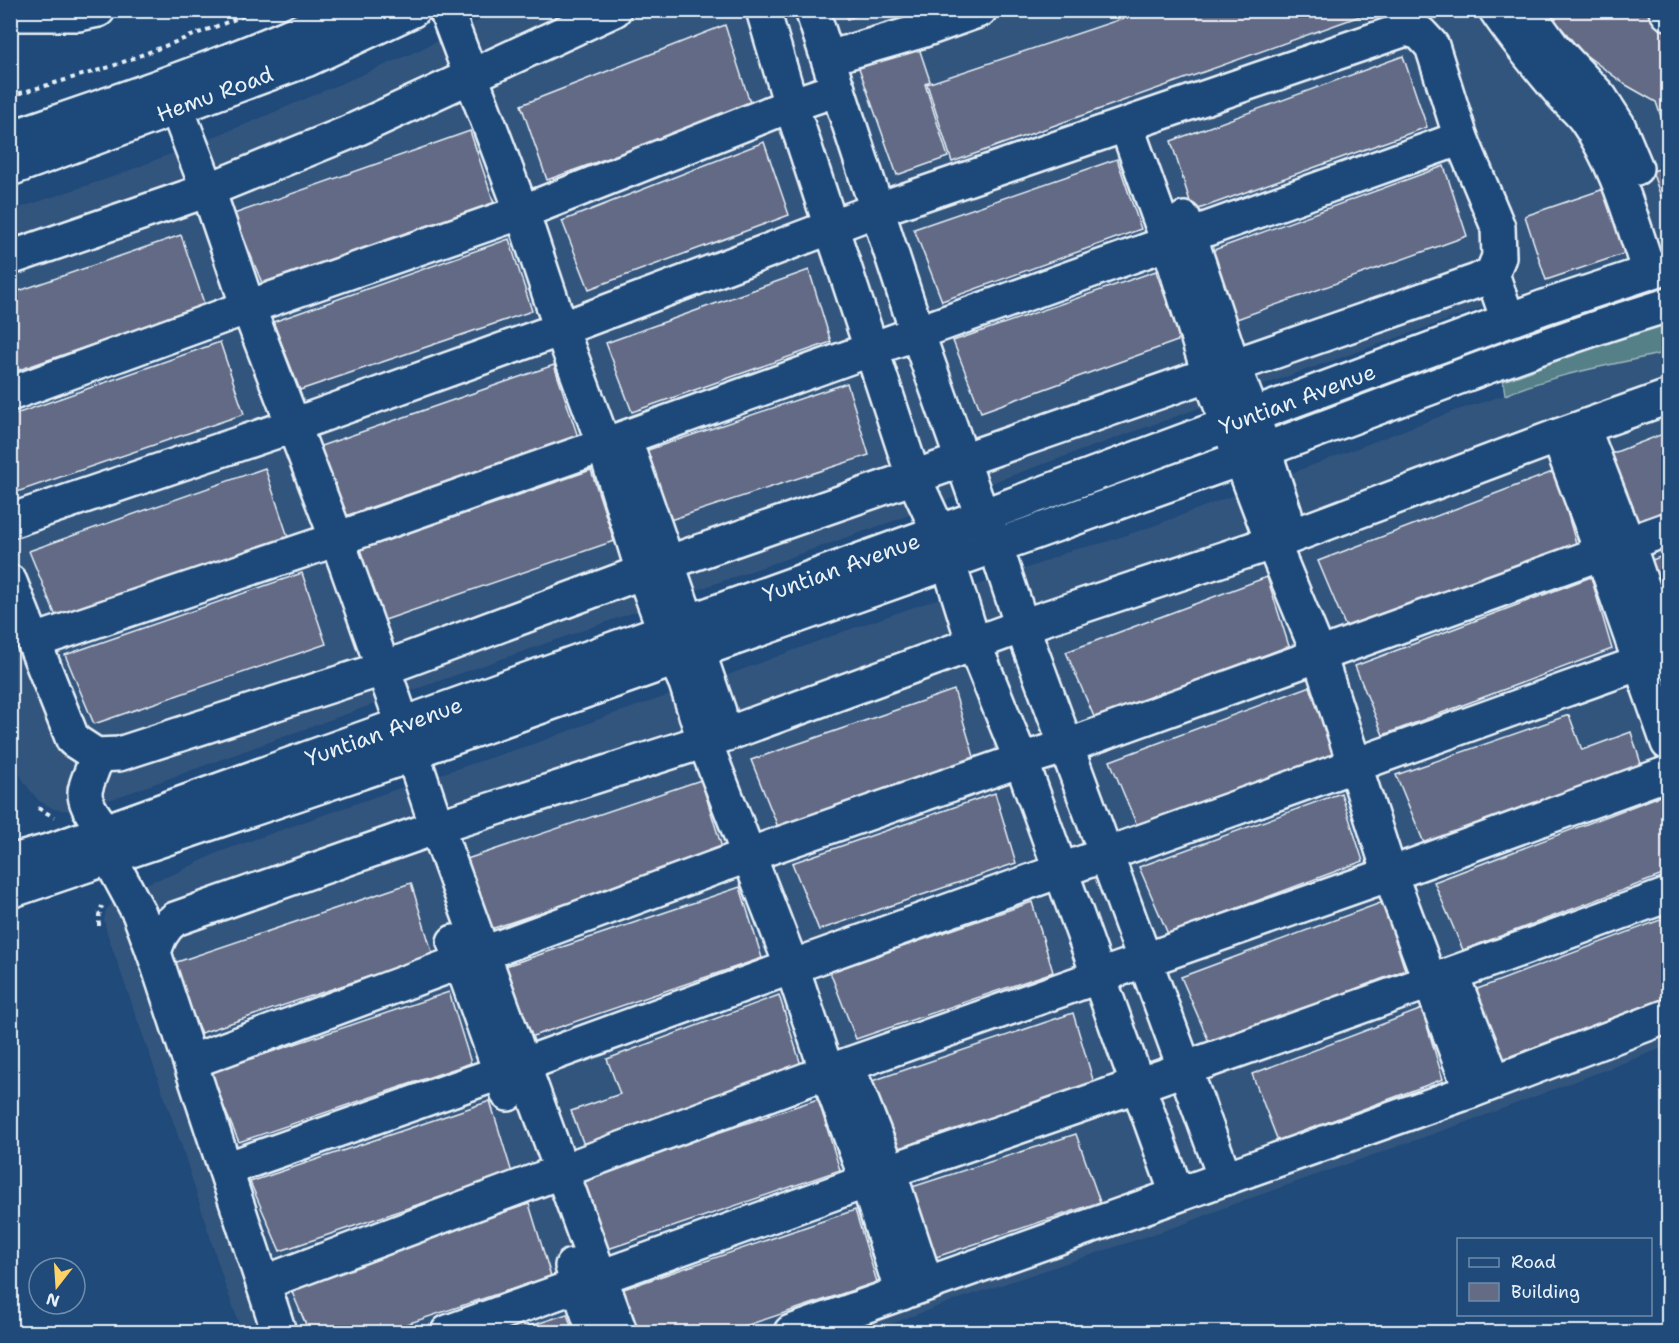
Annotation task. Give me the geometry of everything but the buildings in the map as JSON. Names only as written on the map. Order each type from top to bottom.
[{"type":"main road","points":[[10,15],[78,14],[98,10]]},
{"type":"main road","name":"Hemu Road","points":[[10,138],[170,83],[296,34],[346,10]]},
{"type":"main road","name":"Hemu Road","points":[[10,170],[306,60],[413,10]]},
{"type":"main road","points":[[446,10],[480,70],[532,208],[571,326],[614,441],[655,567],[687,655],[686,683],[715,737],[801,964],[878,1176],[914,1288]]},
{"type":"main road","points":[[468,10],[480,70]]},
{"type":"main road","points":[[10,258],[199,193],[350,132],[614,10]]},
{"type":"main road","points":[[763,10],[791,105],[914,476],[939,532],[974,644],[1021,760],[1177,1194]]},
{"type":"main road","points":[[820,36],[911,10]]},
{"type":"main road","points":[[820,36],[921,31],[980,10]]},
{"type":"main road","points":[[1496,10],[1518,44],[1585,118],[1616,175],[1646,263],[1660,268],[1662,258],[1637,171],[1618,125],[1600,97],[1552,46],[1526,10]]},
{"type":"main road","points":[[10,521],[285,428],[571,326],[876,210],[1406,29],[1420,33],[1432,46],[1461,138],[1498,227],[1499,257],[1492,274],[1508,320]]},
{"type":"main road","points":[[820,36],[917,332],[976,499],[996,547],[1022,626],[1226,1178]]},
{"type":"main road","points":[[10,394],[532,208],[791,105],[838,89]]},
{"type":"main road","points":[[166,113],[199,193],[239,311],[328,542],[398,742],[426,831],[590,1282],[620,1332]]},
{"type":"main road","points":[[1137,121],[1179,238],[1221,370],[1241,420],[1282,539],[1327,653],[1400,870],[1482,1086]]},
{"type":"main road","points":[[35,641],[328,542],[1461,138]]},
{"type":"main road","name":"Yuntian Avenue","points":[[398,742],[676,625],[939,532],[1508,320],[1660,268]]},
{"type":"main road","points":[[10,582],[74,740],[96,755],[119,754],[374,672],[655,567],[1492,274]]},
{"type":"main road","name":"Yuntian Avenue","points":[[10,891],[106,843],[398,742],[687,655],[949,564],[1253,454],[1525,351],[1668,305]]},
{"type":"main road","points":[[154,953],[157,940],[164,928],[175,920],[426,831],[715,737],[1022,626],[1282,539],[1668,397]]},
{"type":"main road","points":[[1570,432],[1661,658],[1668,742]]},
{"type":"main road","points":[[190,1062],[758,852],[1067,746],[1668,529]]},
{"type":"main road","points":[[226,1169],[1661,658]]},
{"type":"main road","points":[[96,755],[95,765],[85,788],[85,799],[127,887],[154,953],[279,1332]]},
{"type":"main road","points":[[263,1283],[837,1068],[1400,870],[1668,772]]},
{"type":"main road","name":"Yuntian Avenue","points":[[10,862],[55,849],[106,843]]},
{"type":"main road","points":[[448,1332],[878,1176],[1187,1069],[1668,895]]},
{"type":"main road","points":[[791,1332],[1482,1086],[1668,1016]]},
{"type":"main road","points":[[590,1282],[594,1332]]},
{"type":"path","points":[[10,96],[110,67],[259,10]]},
{"type":"shaded area","points":[[1648,10],[1668,24],[1668,251],[1544,286],[115,798],[71,811],[54,809],[39,801],[17,769],[11,749],[10,211],[115,176],[251,122],[413,53],[498,11]]},
{"type":"shaded area","points":[[1668,352],[1668,1046],[1470,1121],[1231,1205],[1187,1223],[947,1303],[870,1332],[242,1332],[182,1147],[107,933],[104,920],[106,910],[113,902],[152,881],[172,875],[219,852],[709,682],[1072,550],[1103,543],[1153,526],[1454,411],[1531,384],[1614,362]]},
{"type":"green space","points":[[1668,324],[1668,352],[1565,375],[1505,395],[1503,381],[1531,371],[1568,353]]}]
